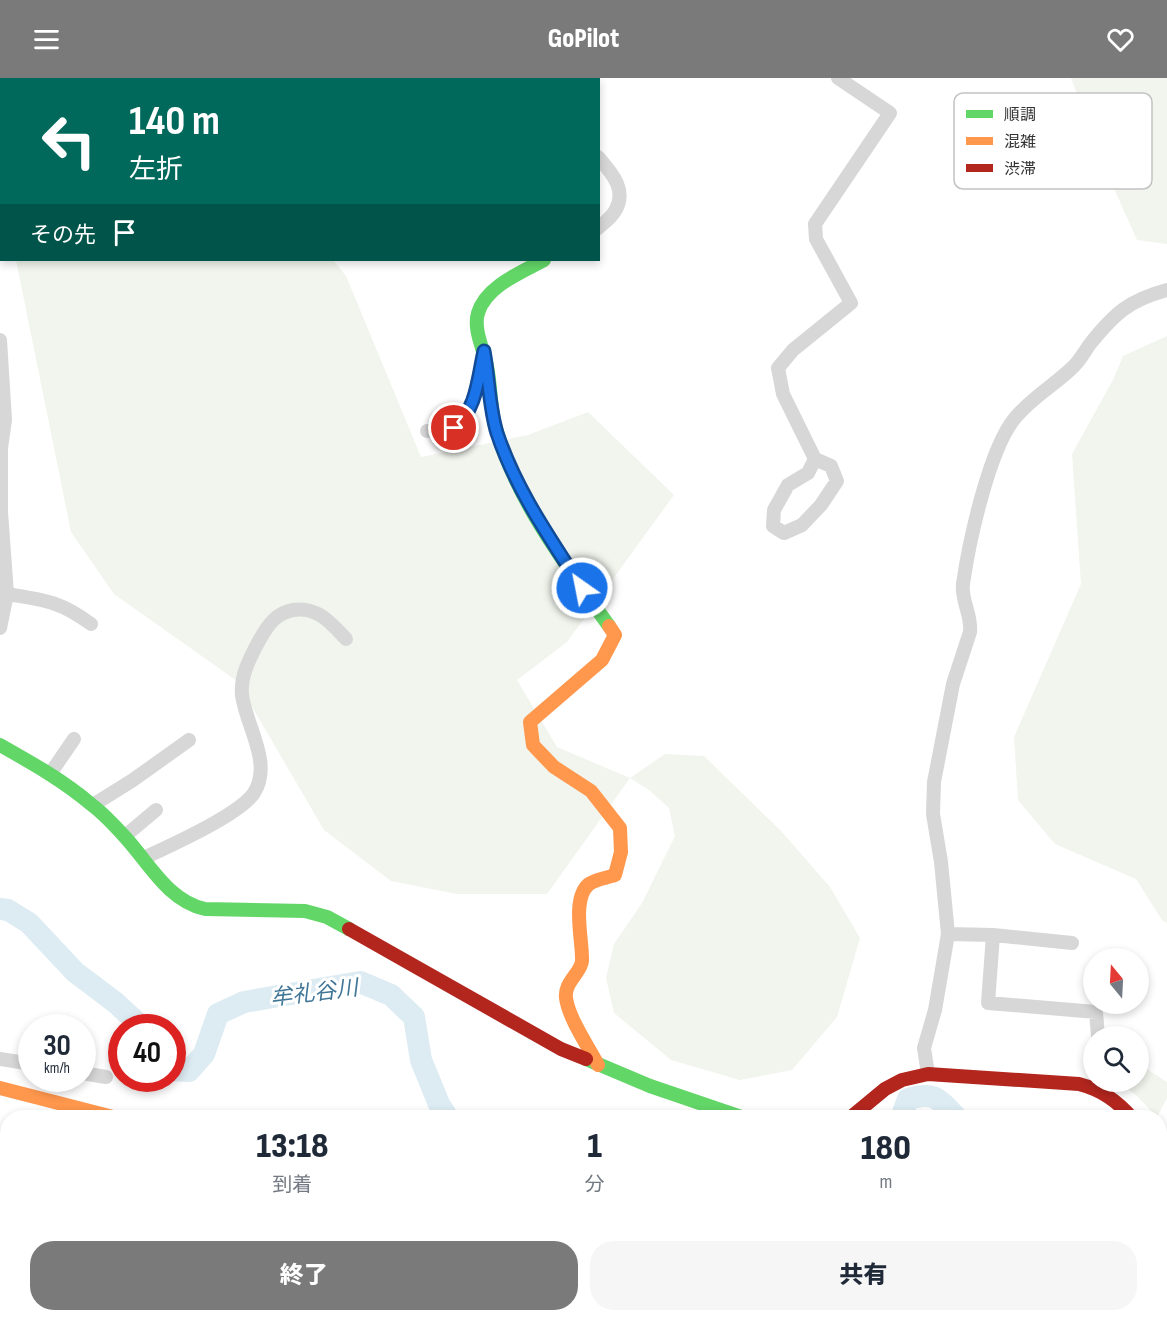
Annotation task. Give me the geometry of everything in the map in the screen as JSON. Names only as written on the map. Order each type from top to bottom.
[{"type":"street","points":[[815,459],[808,473],[788,485],[774,510],[773,525],[784,533],[802,525],[821,505],[837,482],[831,466],[815,459],[783,394],[778,368],[794,351],[851,303],[816,239],[815,224],[890,113],[838,78]]},
{"type":"street","points":[[600,159],[617,179],[619,195],[615,211],[600,226]]},
{"type":"street","points":[[540,261],[523,265],[512,278],[488,297],[478,312],[477,326],[489,377],[490,402],[497,433],[522,491],[576,578],[615,635],[602,660],[530,722],[533,745],[554,767],[591,791],[620,828],[621,852],[615,875],[589,884],[582,894],[579,942],[582,963],[570,981],[566,997],[581,1034],[598,1065]]},
{"type":"street","points":[[928,1074],[924,1048],[935,1010],[948,934],[941,862],[933,814],[934,783],[953,684],[970,632],[971,624],[962,593],[978,512],[999,445],[1013,420],[1033,399],[1074,366],[1092,342],[1124,309],[1143,296],[1167,290]]},
{"type":"street","points":[[0,340],[5,420],[1,448],[1,500],[7,594],[0,628]]},
{"type":"street","points":[[427,431],[454,428],[462,422],[471,409],[484,351]]},
{"type":"street","points":[[7,594],[54,602],[73,610],[91,624]]},
{"type":"street","points":[[144,858],[237,810],[254,792],[260,781],[260,766],[242,695],[243,676],[266,627],[280,613],[311,610],[327,619],[346,639]]},
{"type":"street","points":[[50,774],[74,739]]},
{"type":"street","points":[[93,805],[189,740]]},
{"type":"street","points":[[0,745],[50,774],[93,805],[125,836],[170,890],[192,906],[205,909],[305,910],[327,917],[520,1026],[598,1065],[720,1110]]},
{"type":"street","points":[[125,836],[156,810]]},
{"type":"street","points":[[948,934],[993,935],[1072,943]]},
{"type":"street","points":[[993,935],[988,1002],[1096,1012],[1097,1026]]},
{"type":"street","points":[[0,1059],[18,1062]]},
{"type":"street","points":[[860,1110],[885,1089],[902,1080],[928,1074],[1083,1085]]},
{"type":"street","points":[[96,1075],[106,1077]]},
{"type":"street","points":[[0,1088],[86,1110]]},
{"type":"street","points":[[1107,1092],[1125,1110]]},
{"type":"shaded area","points":[[1071,78],[1167,78],[1167,244],[1137,240],[1114,189],[1152,189],[1152,93],[1077,93]]},
{"type":"shaded area","points":[[16,261],[334,261],[346,276],[421,457],[528,435],[588,412],[674,495],[567,642],[517,680],[557,747],[630,778],[547,894],[457,894],[391,881],[324,830],[237,681],[114,594],[71,532]]},
{"type":"shaded area","points":[[1167,336],[1167,923],[1162,920],[1136,879],[1055,844],[1018,800],[1014,737],[1081,584],[1072,454],[1114,378],[1123,356]]},
{"type":"shaded area","points":[[665,754],[704,756],[782,832],[830,887],[860,938],[837,1017],[792,1070],[740,1080],[671,1060],[614,1013],[606,978],[614,944],[642,903],[675,836],[669,808],[649,790],[630,778]]},
{"type":"shaded area","points":[[1149,1070],[1167,1082],[1167,1098],[1161,1110],[1150,1110],[1132,1092],[1149,1092]]},
{"type":"waterway","name":"牟礼谷川","points":[[0,909],[8,910],[29,923],[75,972],[128,1014]]},
{"type":"waterway","name":"牟礼谷川","points":[[186,1071],[189,1071],[204,1054],[218,1014],[244,1002],[360,982],[391,995],[414,1017],[421,1060],[443,1110]]},
{"type":"waterway","name":"牟礼谷川","points":[[904,1110],[908,1099],[925,1096],[936,1098],[949,1110]]},
{"type":"traffic: fast","points":[[542,261],[497,288],[482,303],[478,313],[477,326],[487,366],[492,411],[504,452],[529,505],[543,530],[609,626]]},
{"type":"traffic: fast","points":[[0,745],[59,780],[81,796],[109,820],[170,890],[192,905],[205,909],[305,911],[327,917],[349,929]]},
{"type":"traffic: fast","points":[[586,1059],[650,1086],[720,1110]]},
{"type":"traffic: slow","points":[[598,1065],[571,1015],[566,992],[582,961],[580,900],[589,884],[615,875],[621,852],[620,828],[591,791],[554,767],[533,745],[530,722],[602,660],[615,635],[609,626]]},
{"type":"traffic: slow","points":[[0,1088],[86,1110]]},
{"type":"traffic: jam","points":[[349,929],[561,1049],[586,1059]]},
{"type":"traffic: jam","points":[[860,1110],[885,1089],[902,1080],[928,1074],[1079,1084],[1095,1089],[1125,1110]]},
{"type":"route","points":[[454,428],[462,422],[471,409],[484,351],[489,377],[490,402],[497,433],[522,491],[582,588]]}]
